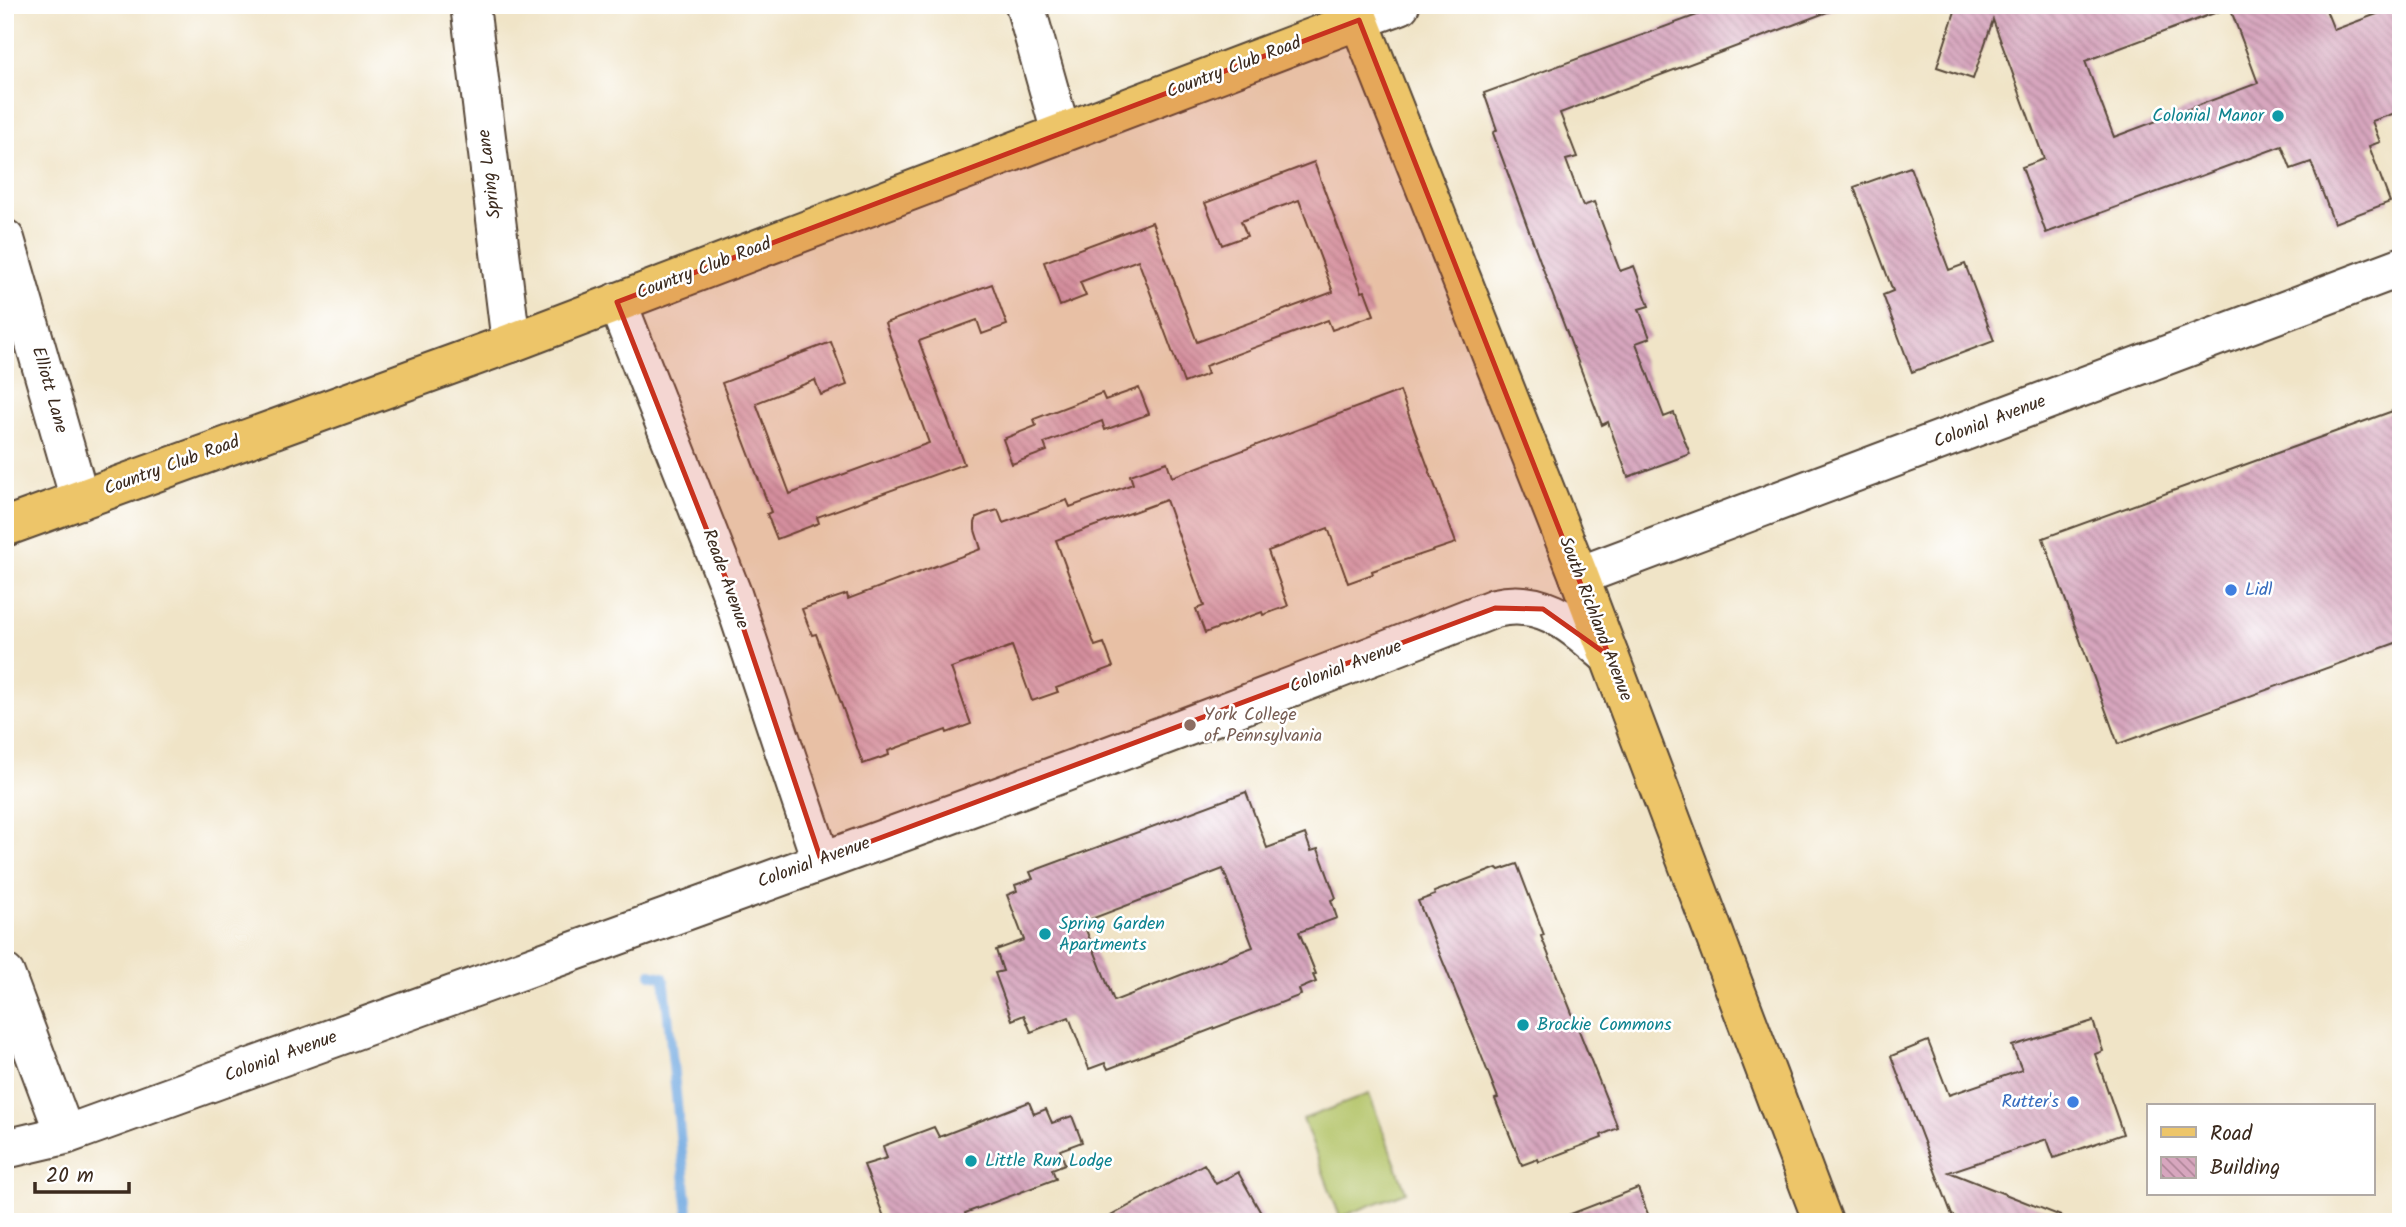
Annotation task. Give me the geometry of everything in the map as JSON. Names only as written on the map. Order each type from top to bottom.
[{"type":"main road","name":"Country Club Road","points":[[5,527],[511,343],[1359,20]]},
{"type":"main road","name":"South Richland Avenue","points":[[1359,20],[1579,576],[1823,1222]]},
{"type":"street","name":"Spring Lane","points":[[470,5],[511,343]]},
{"type":"street","points":[[1025,5],[1061,133]]},
{"type":"street","name":"Country Club Road","points":[[1359,20],[1400,5]]},
{"type":"street","name":"Elliott Lane","points":[[5,239],[80,500]]},
{"type":"street","name":"Colonial Avenue","points":[[1579,576],[2401,267]]},
{"type":"street","name":"Reade Avenue","points":[[617,302],[732,594],[821,860]]},
{"type":"street","name":"Colonial Avenue","points":[[5,1149],[65,1135],[1320,677],[1495,608],[1509,604],[1543,608],[1563,618],[1609,656]]},
{"type":"street","points":[[5,974],[65,1135]]},
{"type":"highlighted area","points":[[1359,20],[1609,656],[1543,609],[1495,608],[821,860],[732,594],[617,302]]},
{"type":"green space","points":[[1369,1094],[1406,1192],[1340,1217],[1303,1119]]},
{"type":"building","points":[[1696,5],[1838,5],[1838,8],[1560,113],[1577,157],[1566,160],[1583,206],[1594,202],[1620,271],[1634,266],[1649,306],[1639,309],[1650,338],[1636,343],[1664,417],[1674,413],[1690,454],[1628,477],[1608,422],[1602,425],[1553,296],[1493,133],[1497,130],[1484,93],[1700,14]]},
{"type":"building","name":"Colonial Manor","points":[[1957,5],[2228,5],[2228,8],[2085,61],[2114,137],[2258,83],[2229,5],[2324,5],[2334,30],[2401,5],[2401,111],[2372,121],[2380,142],[2369,146],[2390,202],[2334,223],[2311,162],[2291,169],[2282,146],[2046,233],[2022,167],[2044,159],[1993,20],[1973,79],[1937,67]]},
{"type":"building","points":[[1314,162],[1362,292],[1365,291],[1374,315],[1332,330],[1328,320],[1205,366],[1208,374],[1184,383],[1138,260],[1080,282],[1086,296],[1060,306],[1044,262],[1152,222],[1197,342],[1333,292],[1299,200],[1241,221],[1247,236],[1222,245],[1205,203]]},
{"type":"building","points":[[1910,167],[1949,270],[1965,264],[1994,341],[1912,372],[1883,295],[1893,291],[1854,187]]},
{"type":"building","points":[[992,284],[1007,325],[982,334],[977,320],[919,341],[964,464],[817,517],[819,523],[777,539],[767,514],[771,512],[722,383],[831,342],[847,385],[821,395],[815,380],[756,403],[790,494],[929,443],[885,323]]},
{"type":"building","points":[[1139,388],[1149,414],[1105,430],[1102,421],[1044,443],[1047,451],[1012,464],[1003,439],[1036,426],[1034,419],[1102,393],[1105,400]]},
{"type":"building","points":[[1400,391],[1456,543],[1372,571],[1373,574],[1348,583],[1328,528],[1268,551],[1288,606],[1263,615],[1262,612],[1205,633],[1196,609],[1204,606],[1166,500],[1056,540],[1095,646],[1104,643],[1113,667],[1056,688],[1058,692],[1032,701],[1012,646],[951,668],[971,724],[888,751],[889,755],[863,764],[816,634],[812,635],[802,609],[847,594],[848,599],[981,549],[975,523],[977,517],[984,514],[998,510],[1003,523],[1067,500],[1070,507],[1133,484],[1130,475],[1167,462],[1172,477]]},
{"type":"building","name":"Lidl","points":[[2401,408],[2401,641],[2118,744],[2043,538]]},
{"type":"building","name":"Spring Garden Apartments","points":[[1246,792],[1267,848],[1305,834],[1311,851],[1318,849],[1336,898],[1331,900],[1337,918],[1299,932],[1316,974],[1313,975],[1316,982],[1299,989],[1301,995],[1108,1069],[1105,1063],[1089,1069],[1069,1017],[1031,1032],[1024,1015],[1012,1020],[995,973],[1003,971],[996,950],[1024,940],[1007,895],[1017,891],[1015,885],[1033,879],[1030,872]],"holes":[[[1223,869],[1253,947],[1114,1001],[1083,922]]]},
{"type":"building","name":"Brockie Commons","points":[[1517,864],[1544,935],[1541,936],[1618,1128],[1601,1135],[1602,1138],[1539,1162],[1538,1159],[1522,1165],[1495,1099],[1498,1098],[1476,1042],[1418,901],[1435,895],[1434,892],[1497,868],[1499,870]]},
{"type":"building","points":[[2093,1021],[2103,1051],[2095,1054],[2123,1134],[2054,1158],[2047,1139],[1949,1172],[2071,1222],[1966,1222],[1952,1215],[1891,1056],[1928,1041],[1949,1095],[2022,1070],[2012,1046]]},
{"type":"building","name":"Little Run Lodge","points":[[1029,1102],[1034,1114],[1046,1109],[1052,1123],[1072,1116],[1082,1142],[1060,1150],[1065,1164],[1052,1169],[1056,1179],[965,1213],[968,1222],[886,1222],[864,1165],[887,1158],[883,1146],[934,1127],[939,1137]]},
{"type":"building","points":[[1204,1164],[1216,1184],[1238,1172],[1266,1222],[1100,1222]]},
{"type":"building","points":[[1638,1188],[1651,1222],[1555,1220]]},
{"type":"waterway","points":[[651,974],[663,977],[665,986],[689,1222]]},
{"type":"place","name":"Colonial Manor","points":[[2278,116]]},
{"type":"place","name":"Lidl","points":[[2231,590]]},
{"type":"place","name":"York College of Pennsylvania","points":[[1190,725]]},
{"type":"place","name":"Spring Garden Apartments","points":[[1045,934]]},
{"type":"place","name":"Brockie Commons","points":[[1523,1025]]},
{"type":"place","name":"Rutter's","points":[[2073,1102]]},
{"type":"place","name":"Little Run Lodge","points":[[971,1161]]}]
